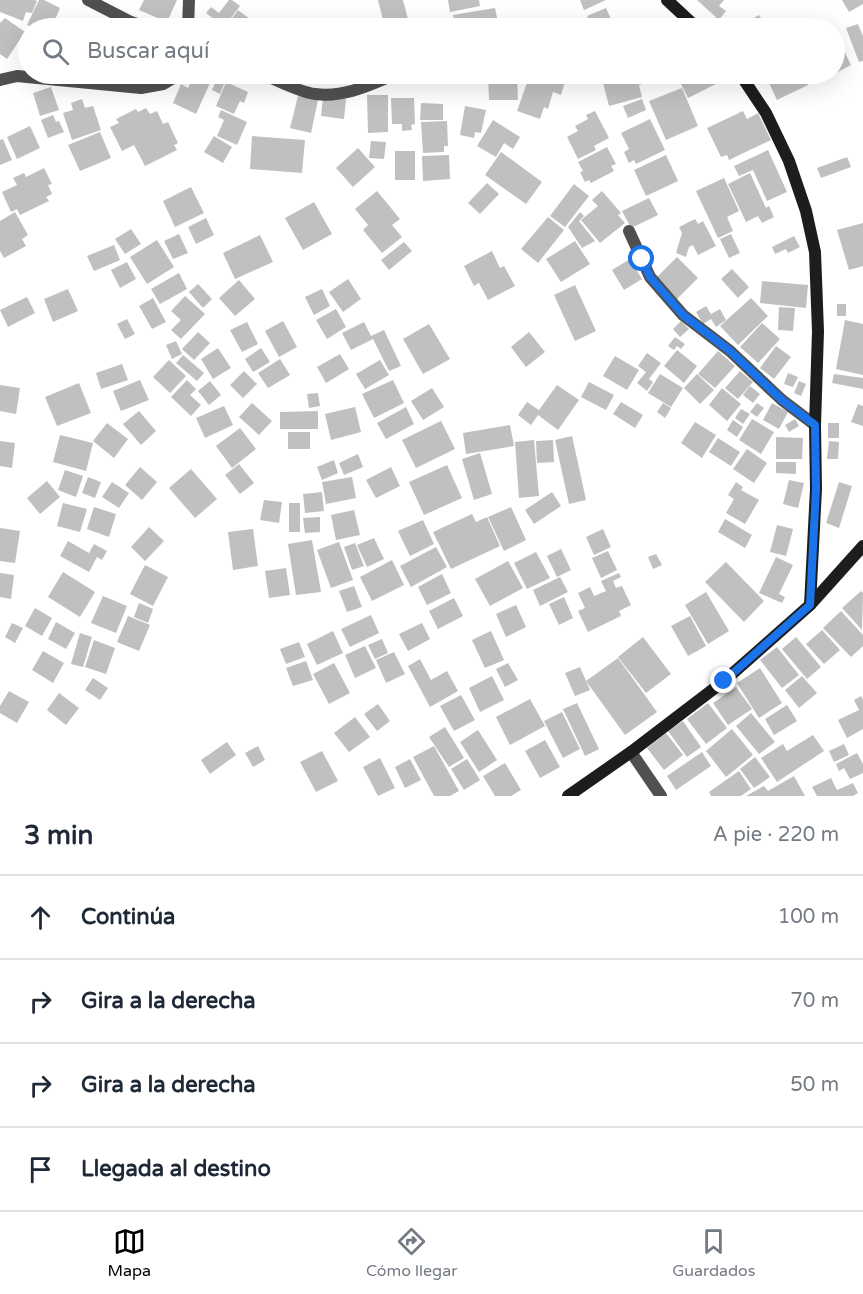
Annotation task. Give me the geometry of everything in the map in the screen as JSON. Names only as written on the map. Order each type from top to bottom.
[{"type":"street","points":[[88,0],[123,18]]},
{"type":"street","points":[[188,18],[189,0]]},
{"type":"street","points":[[667,0],[686,18]]},
{"type":"street","points":[[0,80],[18,76]]},
{"type":"street","points":[[100,84],[141,88],[164,84]]},
{"type":"street","points":[[288,84],[314,94],[339,94],[372,84]]},
{"type":"street","points":[[747,84],[766,113],[789,162],[808,221],[815,252],[818,331],[815,425],[816,489],[810,605]]},
{"type":"street","points":[[628,231],[650,277],[683,315],[730,351],[782,400],[815,425]]},
{"type":"street","points":[[568,796],[631,752],[724,681],[810,605],[863,546]]},
{"type":"street","points":[[631,752],[661,796]]},
{"type":"building","points":[[0,0],[37,1],[32,13],[26,12],[24,18],[18,19],[0,12]]},
{"type":"building","points":[[39,0],[60,8],[56,18],[30,18]]},
{"type":"building","points":[[144,0],[177,0],[169,18],[158,18],[139,10]]},
{"type":"building","points":[[229,0],[240,6],[231,18],[212,18],[206,13],[211,7],[219,13]]},
{"type":"building","points":[[378,0],[403,0],[408,18],[382,18]]},
{"type":"building","points":[[448,0],[479,0],[480,6],[450,12]]},
{"type":"building","points":[[580,0],[606,0],[584,10]]},
{"type":"building","points":[[697,0],[724,0],[719,6],[726,11],[721,18],[717,18]]},
{"type":"building","points":[[842,0],[863,0],[863,4],[849,12]]},
{"type":"building","points":[[495,8],[497,18],[453,18],[453,15]]},
{"type":"building","points":[[606,8],[610,18],[588,18],[587,16]]},
{"type":"building","points":[[238,10],[249,18],[232,18]]},
{"type":"building","points":[[5,18],[18,27],[18,42],[7,59],[0,54],[0,23]]},
{"type":"building","points":[[858,24],[863,36],[863,61],[859,62],[846,28]]},
{"type":"building","points":[[845,52],[851,65],[845,68]]},
{"type":"building","points":[[181,84],[188,88],[190,84],[210,84],[196,114],[173,103]]},
{"type":"building","points":[[215,84],[224,84],[220,94],[212,90]]},
{"type":"building","points":[[225,84],[248,92],[244,103],[240,101],[234,114],[216,106]]},
{"type":"building","points":[[488,84],[517,84],[518,100],[489,100]]},
{"type":"building","points":[[526,84],[564,84],[561,95],[553,92],[548,109],[544,107],[540,119],[517,111]]},
{"type":"building","points":[[603,84],[642,84],[639,85],[642,97],[609,106]]},
{"type":"building","points":[[681,84],[716,84],[688,98]]},
{"type":"building","points":[[770,84],[808,84],[808,85],[777,100]]},
{"type":"building","points":[[51,87],[59,110],[40,116],[33,93]]},
{"type":"building","points":[[682,88],[698,126],[666,140],[649,101]]},
{"type":"building","points":[[367,95],[388,95],[388,132],[368,133]]},
{"type":"building","points":[[298,96],[318,100],[311,133],[290,128]]},
{"type":"building","points":[[323,97],[346,99],[344,119],[321,116]]},
{"type":"building","points":[[391,98],[414,98],[415,124],[411,125],[412,130],[402,131],[402,124],[392,124]]},
{"type":"building","points":[[82,99],[85,108],[93,106],[101,130],[72,140],[63,113],[73,110],[71,103]]},
{"type":"building","points":[[642,99],[646,110],[628,118],[623,106]]},
{"type":"building","points":[[421,103],[443,104],[443,120],[420,120]]},
{"type":"building","points":[[465,106],[486,110],[481,133],[475,132],[474,138],[460,135]]},
{"type":"building","points":[[146,108],[150,114],[157,111],[163,124],[168,122],[178,143],[174,145],[177,150],[145,166],[134,145],[122,151],[110,127],[119,123],[116,119],[136,109],[138,112]]},
{"type":"building","points":[[221,110],[247,122],[237,145],[217,136],[224,120],[218,117]]},
{"type":"building","points":[[595,111],[609,138],[594,146],[596,150],[578,159],[567,137],[578,131],[575,126],[588,119],[586,115]]},
{"type":"building","points":[[743,111],[747,119],[758,113],[771,140],[729,160],[727,155],[721,157],[707,128]]},
{"type":"building","points":[[53,115],[64,132],[48,138],[41,120]]},
{"type":"building","points":[[650,119],[665,150],[636,164],[634,160],[629,163],[624,152],[629,149],[621,133]]},
{"type":"building","points":[[493,120],[520,137],[513,149],[504,143],[496,157],[477,146]]},
{"type":"building","points":[[447,121],[448,146],[444,146],[444,152],[423,153],[421,122]]},
{"type":"building","points":[[30,126],[40,148],[17,159],[7,137]]},
{"type":"building","points":[[100,132],[111,158],[80,171],[68,145]]},
{"type":"building","points":[[214,136],[232,147],[223,163],[204,152]]},
{"type":"building","points":[[252,136],[305,140],[302,173],[250,169]]},
{"type":"building","points":[[3,139],[12,160],[0,165],[0,140]]},
{"type":"building","points":[[371,141],[386,142],[384,159],[369,158]]},
{"type":"building","points":[[607,147],[616,164],[611,166],[614,171],[591,183],[589,180],[585,182],[578,162]]},
{"type":"building","points":[[358,148],[375,167],[353,187],[336,168]]},
{"type":"building","points":[[768,150],[787,192],[767,201],[753,170],[739,176],[734,166]]},
{"type":"building","points":[[395,151],[415,151],[415,180],[395,180]]},
{"type":"building","points":[[501,152],[542,182],[526,204],[485,175]]},
{"type":"building","points":[[449,155],[450,179],[423,181],[422,156]]},
{"type":"building","points":[[666,155],[678,181],[646,196],[634,170]]},
{"type":"building","points":[[847,157],[851,167],[821,178],[817,168]]},
{"type":"building","points":[[44,168],[52,184],[48,185],[52,194],[46,197],[49,201],[20,215],[17,209],[11,212],[2,192],[17,185],[13,178],[24,173],[26,177]]},
{"type":"building","points":[[750,173],[766,208],[769,206],[774,217],[762,223],[758,216],[746,222],[728,184]]},
{"type":"building","points":[[724,178],[739,211],[727,217],[733,231],[718,238],[696,191]]},
{"type":"building","points":[[487,183],[499,194],[480,214],[468,203]]},
{"type":"building","points":[[574,184],[589,196],[565,227],[550,216]]},
{"type":"building","points":[[191,187],[204,213],[175,227],[163,201]]},
{"type":"building","points":[[377,191],[400,219],[392,225],[402,237],[382,253],[363,230],[368,225],[355,209]]},
{"type":"building","points":[[602,191],[621,213],[618,215],[625,223],[600,243],[581,220],[598,206],[592,200]]},
{"type":"building","points":[[649,198],[658,215],[631,228],[622,211]]},
{"type":"building","points":[[314,202],[332,234],[303,250],[285,218]]},
{"type":"building","points":[[15,212],[28,235],[22,239],[26,246],[4,258],[0,251],[0,221]]},
{"type":"building","points":[[580,212],[584,216],[579,221],[595,241],[582,248],[568,227]]},
{"type":"building","points":[[548,217],[564,230],[538,263],[521,249]]},
{"type":"building","points":[[206,218],[214,235],[196,244],[188,227]]},
{"type":"building","points":[[695,219],[698,224],[703,221],[716,246],[698,255],[693,245],[689,247],[686,257],[676,253],[682,233],[679,227]]},
{"type":"building","points":[[863,223],[863,266],[849,270],[837,230]]},
{"type":"building","points":[[131,229],[141,244],[125,254],[115,239]]},
{"type":"building","points":[[179,234],[188,253],[173,259],[164,241]]},
{"type":"building","points":[[731,234],[740,253],[729,258],[720,239]]},
{"type":"building","points":[[260,235],[273,262],[235,279],[223,253]]},
{"type":"building","points":[[794,236],[800,247],[788,253],[786,249],[775,254],[772,247]]},
{"type":"building","points":[[157,240],[174,267],[147,284],[130,257]]},
{"type":"building","points":[[575,241],[590,264],[561,282],[546,259]]},
{"type":"building","points":[[404,242],[412,251],[389,270],[381,260]]},
{"type":"building","points":[[114,245],[120,260],[94,271],[87,256]]},
{"type":"building","points":[[492,251],[500,268],[504,266],[515,286],[488,300],[479,283],[474,286],[464,266]]},
{"type":"building","points":[[677,257],[698,278],[677,299],[656,278]]},
{"type":"building","points":[[630,259],[642,279],[624,290],[612,270]]},
{"type":"building","points":[[127,262],[136,279],[120,288],[111,270]]},
{"type":"building","points":[[732,269],[749,287],[738,298],[721,279]]},
{"type":"building","points":[[179,273],[187,289],[160,304],[151,289]]},
{"type":"building","points":[[348,279],[361,299],[343,312],[329,292]]},
{"type":"building","points":[[239,280],[255,299],[235,316],[219,298]]},
{"type":"building","points":[[762,281],[808,285],[806,308],[760,303]]},
{"type":"building","points":[[198,284],[212,299],[203,308],[189,292]]},
{"type":"building","points":[[575,285],[596,331],[575,341],[554,295]]},
{"type":"building","points":[[68,289],[78,311],[53,322],[44,299]]},
{"type":"building","points":[[322,289],[330,306],[314,315],[305,297]]},
{"type":"building","points":[[185,296],[205,314],[181,339],[171,330],[181,320],[171,311]]},
{"type":"building","points":[[27,297],[35,313],[8,327],[0,310]]},
{"type":"building","points":[[153,298],[166,322],[152,329],[139,306]]},
{"type":"building","points":[[751,298],[768,316],[738,345],[720,326]]},
{"type":"building","points":[[837,304],[846,304],[846,316],[837,316]]},
{"type":"building","points":[[706,306],[711,314],[720,309],[726,320],[716,327],[711,319],[703,324],[696,312]]},
{"type":"building","points":[[779,307],[795,308],[793,331],[778,330]]},
{"type":"building","points":[[336,309],[346,327],[327,339],[316,320]]},
{"type":"building","points":[[127,319],[135,334],[125,339],[117,324]]},
{"type":"building","points":[[845,320],[863,324],[863,375],[836,369]]},
{"type":"building","points":[[283,321],[297,347],[279,357],[265,331]]},
{"type":"building","points":[[681,321],[689,329],[680,337],[673,329]]},
{"type":"building","points":[[247,322],[258,344],[242,352],[230,330]]},
{"type":"building","points":[[364,322],[371,336],[384,330],[401,366],[389,371],[373,339],[351,350],[342,333]]},
{"type":"building","points":[[762,323],[780,339],[758,363],[740,347]]},
{"type":"building","points":[[429,324],[450,359],[423,374],[403,339]]},
{"type":"building","points":[[198,332],[210,343],[194,360],[182,349]]},
{"type":"building","points":[[529,332],[545,352],[526,367],[511,347]]},
{"type":"building","points":[[675,337],[685,344],[681,349],[677,346],[674,350],[668,346]]},
{"type":"building","points":[[176,341],[182,354],[172,359],[166,345]]},
{"type":"building","points":[[776,346],[791,357],[774,379],[760,368]]},
{"type":"building","points":[[218,348],[231,368],[213,379],[201,359]]},
{"type":"building","points":[[261,348],[270,362],[253,372],[245,359]]},
{"type":"building","points":[[677,350],[697,366],[684,383],[664,366]]},
{"type":"building","points":[[718,351],[735,366],[715,388],[698,374]]},
{"type":"building","points":[[647,353],[661,363],[649,379],[653,382],[647,391],[637,383],[646,372],[638,366]]},
{"type":"building","points":[[340,354],[349,369],[326,383],[317,367]]},
{"type":"building","points":[[183,355],[204,373],[197,381],[176,363]]},
{"type":"building","points":[[615,356],[639,370],[627,390],[603,376]]},
{"type":"building","points":[[280,359],[290,375],[268,388],[258,373]]},
{"type":"building","points":[[169,360],[186,376],[170,393],[153,377]]},
{"type":"building","points":[[380,360],[389,375],[365,389],[356,374]]},
{"type":"building","points":[[122,364],[128,380],[101,389],[96,373]]},
{"type":"building","points":[[244,371],[257,384],[243,398],[230,385]]},
{"type":"building","points":[[740,371],[753,382],[738,399],[725,388]]},
{"type":"building","points":[[788,373],[798,377],[793,387],[784,384]]},
{"type":"building","points":[[660,374],[683,388],[671,407],[648,393]]},
{"type":"building","points":[[697,374],[714,390],[700,404],[684,388]]},
{"type":"building","points":[[834,374],[863,378],[863,389],[832,383]]},
{"type":"building","points":[[140,380],[149,400],[121,411],[113,391]]},
{"type":"building","points":[[187,380],[196,389],[190,395],[201,405],[191,416],[171,397]]},
{"type":"building","points":[[393,380],[404,403],[374,418],[362,394]]},
{"type":"building","points":[[210,381],[221,395],[209,405],[198,391]]},
{"type":"building","points":[[799,381],[806,384],[801,396],[794,393]]},
{"type":"building","points":[[589,382],[614,395],[606,410],[581,397]]},
{"type":"building","points":[[79,383],[91,413],[57,426],[45,397]]},
{"type":"building","points":[[0,385],[20,388],[16,414],[0,411]]},
{"type":"building","points":[[557,385],[579,400],[558,430],[538,415],[531,425],[518,415],[527,402],[539,410]]},
{"type":"building","points":[[750,386],[760,394],[753,403],[743,395]]},
{"type":"building","points":[[432,388],[444,407],[423,420],[411,401]]},
{"type":"building","points":[[722,388],[741,404],[727,421],[709,405]]},
{"type":"building","points":[[318,393],[320,406],[309,408],[307,394]]},
{"type":"building","points":[[621,402],[643,415],[635,428],[613,414]]},
{"type":"building","points":[[252,403],[272,421],[259,435],[239,417]]},
{"type":"building","points":[[663,403],[671,408],[665,418],[657,412]]},
{"type":"building","points":[[757,403],[764,408],[757,417],[750,412]]},
{"type":"building","points":[[772,403],[788,412],[779,429],[763,420]]},
{"type":"building","points":[[858,404],[863,406],[863,426],[851,422]]},
{"type":"building","points":[[224,406],[233,425],[205,438],[196,418]]},
{"type":"building","points":[[355,407],[361,432],[331,440],[325,414]]},
{"type":"building","points":[[406,407],[414,424],[386,439],[377,423]]},
{"type":"building","points":[[741,409],[750,414],[743,424],[735,418]]},
{"type":"building","points":[[139,411],[156,431],[141,445],[123,424]]},
{"type":"building","points":[[318,411],[318,429],[280,429],[280,412]]},
{"type":"building","points":[[752,419],[774,432],[761,454],[739,440]]},
{"type":"building","points":[[795,419],[799,426],[789,432],[785,425]]},
{"type":"building","points":[[733,420],[743,427],[737,437],[727,430]]},
{"type":"building","points":[[441,421],[455,449],[416,468],[402,440]]},
{"type":"building","points":[[695,422],[716,435],[702,458],[681,443]]},
{"type":"building","points":[[107,423],[128,439],[114,458],[93,441]]},
{"type":"building","points":[[828,423],[839,423],[839,438],[828,438]]},
{"type":"building","points":[[510,425],[514,446],[466,454],[463,433]]},
{"type":"building","points":[[240,428],[256,449],[232,468],[216,446]]},
{"type":"building","points":[[288,432],[310,432],[310,449],[288,449]]},
{"type":"building","points":[[60,435],[93,443],[86,471],[53,462]]},
{"type":"building","points":[[572,436],[586,500],[569,504],[555,440]]},
{"type":"building","points":[[776,437],[803,438],[802,459],[776,459]]},
{"type":"building","points":[[718,438],[740,452],[731,466],[709,452]]},
{"type":"building","points":[[534,440],[539,496],[519,498],[515,442]]},
{"type":"building","points":[[553,440],[554,462],[537,463],[536,441]]},
{"type":"building","points":[[0,441],[15,443],[12,468],[0,466]]},
{"type":"building","points":[[829,441],[839,442],[838,459],[827,459]]},
{"type":"building","points":[[747,449],[767,463],[754,483],[733,469]]},
{"type":"building","points":[[480,453],[492,494],[474,500],[462,459]]},
{"type":"building","points":[[358,454],[363,467],[344,475],[339,463]]},
{"type":"building","points":[[334,460],[338,473],[322,480],[317,467]]},
{"type":"building","points":[[776,462],[796,462],[796,474],[776,473]]},
{"type":"building","points":[[239,464],[254,483],[240,494],[225,475]]},
{"type":"building","points":[[447,465],[462,498],[424,515],[409,482]]},
{"type":"building","points":[[140,467],[157,482],[142,500],[125,485]]},
{"type":"building","points":[[391,467],[400,486],[376,498],[366,480]]},
{"type":"building","points":[[191,469],[217,499],[195,518],[169,488]]},
{"type":"building","points":[[65,470],[83,476],[76,497],[58,490]]},
{"type":"building","points":[[88,477],[101,482],[95,498],[82,493]]},
{"type":"building","points":[[352,477],[356,498],[326,504],[322,482]]},
{"type":"building","points":[[789,480],[804,483],[798,508],[783,504]]},
{"type":"building","points":[[47,481],[60,497],[40,514],[27,498]]},
{"type":"building","points":[[112,482],[129,493],[119,508],[102,497]]},
{"type":"building","points":[[736,482],[743,487],[741,490],[759,500],[745,524],[726,513],[734,499],[728,495]]},
{"type":"building","points":[[839,482],[852,486],[839,528],[826,523]]},
{"type":"building","points":[[322,492],[324,511],[305,513],[303,494]]},
{"type":"building","points":[[552,492],[561,506],[534,524],[525,510]]},
{"type":"building","points":[[264,500],[282,502],[279,523],[260,520]]},
{"type":"building","points":[[63,503],[87,509],[80,532],[57,526]]},
{"type":"building","points":[[289,503],[300,503],[300,532],[289,532]]},
{"type":"building","points":[[94,507],[116,514],[109,537],[87,529]]},
{"type":"building","points":[[511,507],[526,540],[504,551],[488,517]]},
{"type":"building","points":[[354,510],[360,535],[336,540],[331,515]]},
{"type":"building","points":[[472,514],[476,522],[487,517],[500,546],[451,569],[433,532]]},
{"type":"building","points":[[320,517],[320,532],[305,533],[303,518]]},
{"type":"building","points":[[725,519],[752,535],[745,548],[718,532]]},
{"type":"building","points":[[423,520],[434,544],[410,556],[398,531]]},
{"type":"building","points":[[777,525],[793,529],[786,556],[770,552]]},
{"type":"building","points":[[149,527],[164,541],[145,561],[131,547]]},
{"type":"building","points":[[0,528],[20,531],[15,563],[0,561]]},
{"type":"building","points":[[253,529],[258,566],[233,570],[228,532]]},
{"type":"building","points":[[603,529],[611,547],[594,555],[586,537]]},
{"type":"building","points":[[374,538],[384,559],[367,567],[357,545]]},
{"type":"building","points":[[312,540],[321,592],[296,595],[288,544]]},
{"type":"building","points":[[68,541],[89,553],[94,544],[107,551],[102,560],[97,557],[89,572],[60,556]]},
{"type":"building","points":[[339,542],[353,580],[331,588],[317,550]]},
{"type":"building","points":[[355,543],[364,566],[352,570],[344,547]]},
{"type":"building","points":[[436,547],[447,567],[411,587],[400,566]]},
{"type":"building","points":[[561,549],[571,570],[557,577],[547,556]]},
{"type":"building","points":[[608,551],[617,570],[601,578],[592,558]]},
{"type":"building","points":[[536,552],[550,578],[527,589],[514,563]]},
{"type":"building","points":[[656,554],[662,565],[653,569],[648,557]]},
{"type":"building","points":[[776,557],[793,565],[779,594],[785,597],[782,603],[759,593]]},
{"type":"building","points":[[392,560],[404,585],[372,601],[360,577]]},
{"type":"building","points":[[508,561],[523,588],[490,606],[475,579]]},
{"type":"building","points":[[726,562],[764,601],[744,622],[705,582]]},
{"type":"building","points":[[145,565],[168,577],[153,606],[130,594]]},
{"type":"building","points":[[286,568],[290,595],[269,598],[265,571]]},
{"type":"building","points":[[63,572],[95,592],[80,617],[48,597]]},
{"type":"building","points":[[0,573],[14,575],[11,599],[0,597]]},
{"type":"building","points":[[619,573],[621,577],[613,581],[616,588],[622,586],[631,605],[619,611],[621,616],[588,632],[578,611],[585,608],[578,593],[590,587],[594,596],[606,591],[601,581]]},
{"type":"building","points":[[442,574],[451,593],[427,605],[418,587]]},
{"type":"building","points":[[560,577],[568,592],[540,606],[533,590]]},
{"type":"building","points":[[354,586],[362,607],[347,612],[339,591]]},
{"type":"building","points":[[861,591],[863,593],[862,630],[842,608]]},
{"type":"building","points":[[706,592],[729,631],[708,644],[685,605]]},
{"type":"building","points":[[103,596],[127,606],[116,633],[91,623]]},
{"type":"building","points":[[564,597],[573,618],[559,625],[549,604]]},
{"type":"building","points":[[454,598],[463,616],[438,629],[429,611]]},
{"type":"building","points":[[139,603],[153,609],[148,623],[134,617]]},
{"type":"building","points":[[516,605],[526,627],[506,637],[496,614]]},
{"type":"building","points":[[35,608],[52,618],[42,636],[25,626]]},
{"type":"building","points":[[841,611],[863,635],[863,646],[851,657],[823,628]]},
{"type":"building","points":[[371,615],[379,633],[350,647],[341,629]]},
{"type":"building","points":[[128,616],[150,625],[139,651],[117,642]]},
{"type":"building","points":[[690,616],[706,646],[688,656],[671,626]]},
{"type":"building","points":[[56,622],[75,633],[66,649],[48,639]]},
{"type":"building","points":[[12,623],[23,628],[15,643],[5,637]]},
{"type":"building","points":[[422,623],[430,639],[408,651],[399,634]]},
{"type":"building","points":[[822,630],[840,650],[824,664],[806,644]]},
{"type":"building","points":[[333,631],[343,653],[317,665],[307,644]]},
{"type":"building","points":[[491,631],[504,660],[485,668],[472,640]]},
{"type":"building","points":[[80,633],[92,637],[83,667],[71,664]]},
{"type":"building","points":[[643,637],[671,674],[646,693],[618,657]]},
{"type":"building","points":[[796,637],[821,667],[807,679],[782,649]]},
{"type":"building","points":[[382,639],[388,653],[375,659],[368,645]]},
{"type":"building","points":[[94,640],[115,648],[106,674],[85,667]]},
{"type":"building","points":[[299,642],[305,657],[286,664],[280,649]]},
{"type":"building","points":[[365,646],[376,668],[355,678],[345,655]]},
{"type":"building","points":[[777,647],[799,675],[782,688],[760,660]]},
{"type":"building","points":[[43,651],[64,663],[53,683],[32,670]]},
{"type":"building","points":[[394,652],[405,674],[386,683],[376,660]]},
{"type":"building","points":[[618,658],[657,712],[625,735],[586,681]]},
{"type":"building","points":[[420,659],[431,680],[447,671],[458,691],[430,707],[408,666]]},
{"type":"building","points":[[306,661],[313,680],[293,686],[286,668]]},
{"type":"building","points":[[334,663],[350,693],[329,704],[313,674]]},
{"type":"building","points":[[508,663],[518,680],[505,687],[496,669]]},
{"type":"building","points":[[580,667],[590,690],[575,696],[565,673]]},
{"type":"building","points":[[760,668],[782,703],[759,718],[737,683]]},
{"type":"building","points":[[492,676],[504,700],[480,712],[469,688]]},
{"type":"building","points":[[802,676],[817,693],[799,708],[785,690]]},
{"type":"building","points":[[93,678],[108,688],[100,700],[85,690]]},
{"type":"building","points":[[736,687],[752,709],[728,725],[713,703]]},
{"type":"building","points":[[9,691],[29,702],[17,723],[0,713],[0,706]]},
{"type":"building","points":[[59,693],[79,708],[66,725],[47,710]]},
{"type":"building","points":[[461,695],[475,720],[454,731],[440,706]]},
{"type":"building","points":[[861,696],[863,729],[847,738],[838,720],[859,710],[854,700]]},
{"type":"building","points":[[530,699],[545,726],[510,745],[496,717]]},
{"type":"building","points":[[577,703],[599,749],[585,756],[563,709]]},
{"type":"building","points":[[708,703],[727,728],[706,744],[687,719]]},
{"type":"building","points":[[378,704],[390,721],[377,731],[364,714]]},
{"type":"building","points":[[787,705],[797,721],[774,735],[765,719]]},
{"type":"building","points":[[562,712],[580,749],[563,758],[544,721]]},
{"type":"building","points":[[751,713],[775,742],[759,754],[736,726]]},
{"type":"building","points":[[355,717],[370,737],[349,752],[334,733]]},
{"type":"building","points":[[683,721],[701,747],[687,757],[668,731]]},
{"type":"building","points":[[445,727],[464,758],[449,767],[429,737]]},
{"type":"building","points":[[732,729],[753,755],[726,777],[706,751]]},
{"type":"building","points":[[478,730],[497,760],[479,772],[460,742]]},
{"type":"building","points":[[666,733],[683,755],[664,770],[647,748]]},
{"type":"building","points":[[813,735],[824,751],[777,782],[761,758],[783,744],[787,751]]},
{"type":"building","points":[[545,740],[560,767],[540,778],[525,751]]},
{"type":"building","points":[[227,742],[236,755],[210,774],[201,760]]},
{"type":"building","points":[[844,744],[849,755],[834,762],[829,751]]},
{"type":"building","points":[[258,746],[265,760],[253,767],[245,753]]},
{"type":"building","points":[[434,746],[459,791],[450,796],[434,796],[413,757]]},
{"type":"building","points":[[322,751],[338,781],[316,792],[300,762]]},
{"type":"building","points":[[702,752],[711,766],[676,790],[667,776]]},
{"type":"building","points":[[857,753],[863,764],[863,773],[850,779],[844,768],[839,771],[836,764]]},
{"type":"building","points":[[755,757],[770,777],[754,788],[740,769]]},
{"type":"building","points":[[380,758],[395,788],[378,796],[363,767]]},
{"type":"building","points":[[410,759],[421,780],[405,788],[395,767]]},
{"type":"building","points":[[467,759],[480,780],[464,790],[451,769]]},
{"type":"building","points":[[505,763],[521,790],[511,796],[495,796],[483,776]]},
{"type":"building","points":[[739,771],[751,789],[741,796],[711,796],[709,792]]},
{"type":"building","points":[[794,776],[805,796],[746,796],[764,786],[768,791]]},
{"type":"building","points":[[831,778],[837,790],[853,783],[858,793],[853,796],[817,796],[812,787]]},
{"type":"route","points":[[642,259],[650,277],[683,315],[730,351],[782,400],[815,425],[816,489],[810,605],[724,681]]}]
